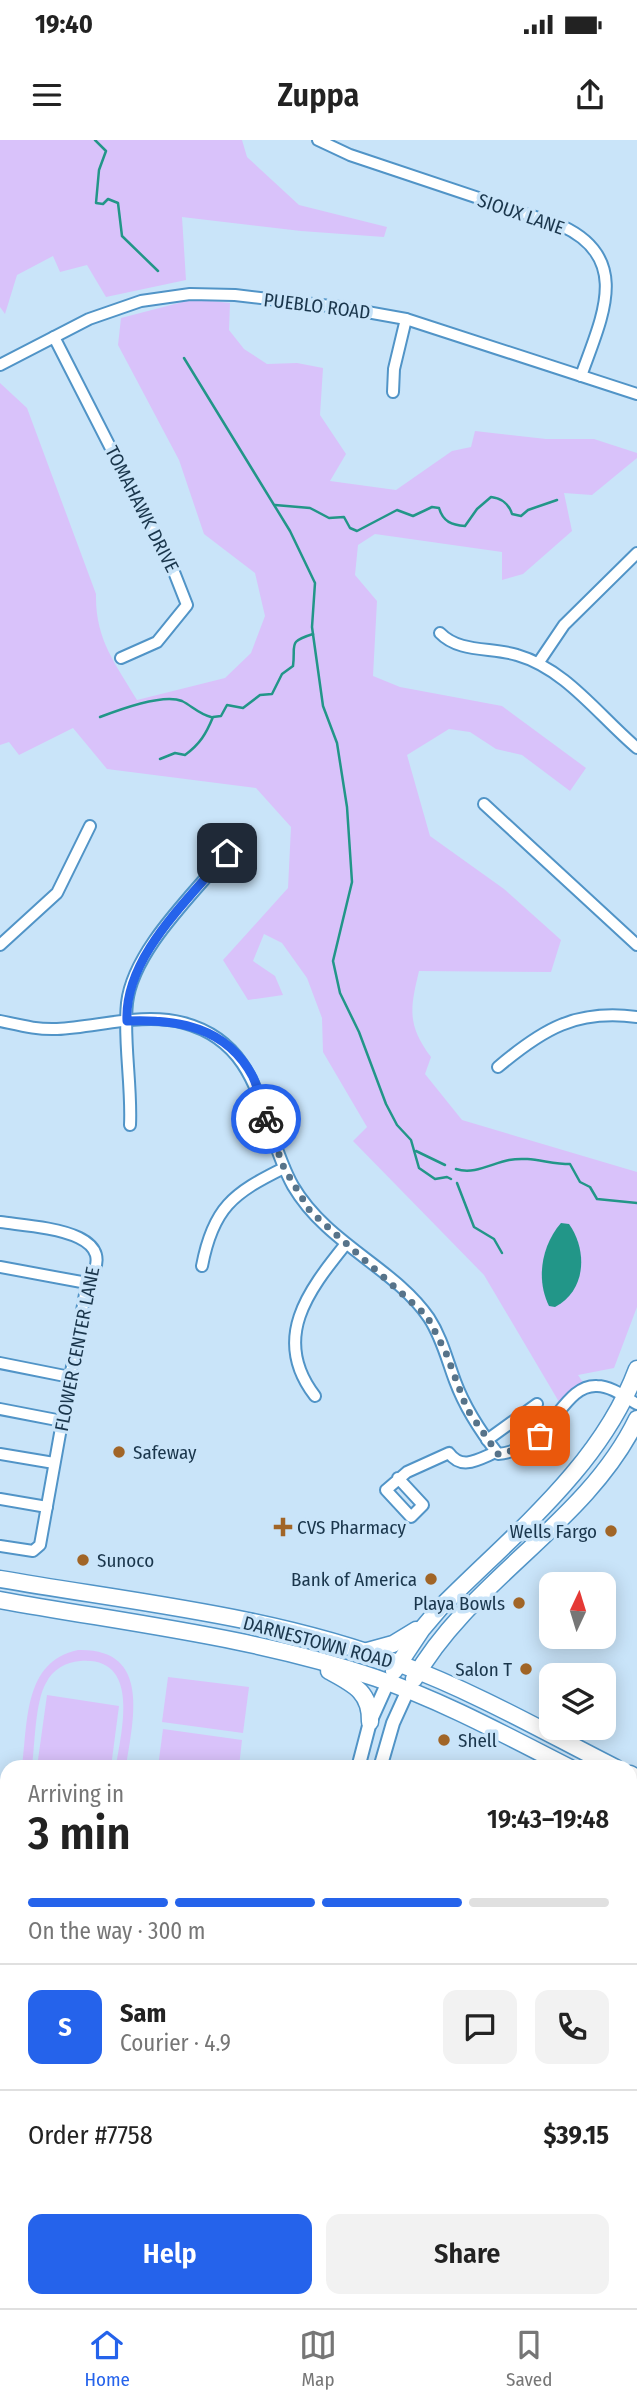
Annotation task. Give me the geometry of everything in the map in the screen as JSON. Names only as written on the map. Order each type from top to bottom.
[{"type":"main road","points":[[388,1682],[422,1629],[578,1468],[631,1400],[637,1369]]},
{"type":"main road","points":[[408,1690],[453,1626],[595,1482],[618,1453],[637,1419]]},
{"type":"main road","points":[[523,1555],[522,1545],[528,1521]]},
{"type":"main road","name":"DARNESTOWN ROAD","points":[[0,1579],[254,1623],[365,1652],[419,1671],[600,1760]]},
{"type":"main road","name":"DARNESTOWN ROAD","points":[[0,1600],[211,1637],[314,1659],[408,1690],[553,1760]]},
{"type":"main road","points":[[365,1652],[393,1644],[412,1630],[422,1629]]},
{"type":"main road","points":[[314,1659],[330,1672],[359,1687],[370,1711],[370,1722]]},
{"type":"street","name":"SIOUX LANE","points":[[318,140],[350,155],[562,226],[588,242],[604,266],[607,289],[581,376]]},
{"type":"street","name":"PUEBLO ROAD","points":[[0,365],[89,320],[141,301],[190,294],[338,306],[406,319],[637,394]]},
{"type":"street","points":[[393,392],[394,369],[406,319]]},
{"type":"street","name":"TOMAHAWK DRIVE","points":[[54,337],[174,572],[187,605],[157,642],[121,658]]},
{"type":"street","points":[[539,662],[564,625],[637,553]]},
{"type":"street","points":[[440,633],[449,642],[460,646],[491,649],[539,662],[561,677],[637,748]]},
{"type":"street","points":[[484,804],[637,945]]},
{"type":"street","points":[[0,945],[57,893],[90,826]]},
{"type":"street","points":[[130,1125],[132,1090],[128,995],[139,964],[227,853]]},
{"type":"street","points":[[498,1067],[525,1044],[558,1025],[598,1015],[637,1017]]},
{"type":"street","points":[[0,1021],[32,1028],[57,1029],[127,1021],[183,1023],[208,1033],[231,1050],[254,1079],[284,1168],[310,1211],[345,1245],[403,1291],[427,1316],[446,1353],[467,1409],[496,1452]]},
{"type":"street","points":[[202,1266],[212,1226],[222,1209],[249,1185],[284,1168]]},
{"type":"street","name":"FLOWER CENTER LANE","points":[[0,1223],[79,1235],[92,1247],[95,1256],[94,1273],[87,1283],[38,1549],[33,1551],[0,1546]]},
{"type":"street","points":[[315,1395],[303,1380],[298,1364],[299,1318],[307,1295],[345,1245]]},
{"type":"street","points":[[0,1267],[87,1283]]},
{"type":"street","points":[[0,1363],[70,1377]]},
{"type":"street","points":[[398,1478],[449,1452],[455,1461],[462,1464],[496,1452],[510,1453],[540,1436],[575,1393],[586,1387],[607,1388],[631,1400]]},
{"type":"street","points":[[487,1440],[537,1404]]},
{"type":"street","points":[[0,1409],[62,1421]]},
{"type":"street","points":[[0,1454],[54,1463]]},
{"type":"street","points":[[0,1499],[47,1507]]},
{"type":"street","points":[[360,1760],[370,1722],[388,1682]]},
{"type":"street","points":[[382,1760],[393,1723],[408,1690]]},
{"type":"shaded area","points":[[0,140],[242,140],[247,157],[299,205],[387,227],[384,237],[301,231],[182,217],[186,280],[106,297],[87,265],[60,272],[53,256],[17,275],[5,314],[0,307]]},
{"type":"shaded area","points":[[194,299],[230,303],[229,330],[244,349],[267,364],[297,363],[323,368],[320,415],[346,454],[330,481],[396,490],[452,451],[471,447],[475,431],[546,439],[594,439],[637,453],[637,458],[592,495],[564,493],[572,531],[523,574],[502,580],[502,552],[375,534],[358,545],[355,575],[377,601],[373,676],[400,687],[502,706],[586,768],[570,791],[522,755],[496,749],[470,732],[449,729],[407,755],[430,836],[504,889],[561,940],[551,972],[419,971],[413,1016],[414,1026],[431,1057],[425,1074],[462,1120],[637,1172],[637,1307],[614,1368],[578,1375],[586,1387],[562,1407],[484,1275],[353,1141],[367,1127],[323,1052],[322,1018],[307,978],[282,943],[264,934],[253,961],[275,976],[283,995],[248,1000],[223,960],[288,888],[291,827],[256,788],[107,769],[73,728],[19,755],[9,742],[0,745],[0,383],[27,408],[96,594],[103,638],[137,700],[225,678],[251,653],[265,616],[255,573],[204,534],[179,460],[118,345],[121,318]]},
{"type":"shaded area","points":[[561,1223],[569,1224],[575,1235],[581,1270],[573,1291],[555,1307],[549,1306],[545,1296],[542,1274],[549,1242]]},
{"type":"shaded area","points":[[78,1650],[102,1653],[118,1661],[128,1674],[133,1709],[127,1760],[117,1760],[123,1717],[120,1683],[112,1671],[100,1663],[80,1661],[60,1667],[46,1683],[38,1712],[33,1760],[23,1760],[32,1697],[47,1667],[60,1656]]},
{"type":"shaded area","points":[[168,1677],[249,1687],[243,1733],[162,1722]]},
{"type":"shaded area","points":[[47,1695],[119,1706],[112,1760],[38,1760]]},
{"type":"shaded area","points":[[163,1729],[242,1740],[240,1760],[159,1760]]},
{"type":"waterway","points":[[95,140],[106,151],[99,170],[96,203],[103,204],[108,199],[118,203],[122,236],[158,271]]},
{"type":"waterway","points":[[184,358],[290,531],[315,583],[312,627],[323,706],[337,743],[347,807],[352,882],[333,961],[340,993],[359,1032],[386,1104],[397,1125],[411,1140],[419,1168],[435,1179],[451,1179]]},
{"type":"waterway","points":[[275,505],[310,508],[329,518],[344,517],[350,528],[357,531],[397,510],[413,516],[432,507],[439,508],[449,522],[465,526],[477,509],[491,497],[504,502],[512,514],[521,516],[528,510],[557,500]]},
{"type":"waterway","points":[[160,759],[175,753],[185,755],[190,751],[202,738],[213,717],[221,716],[227,705],[243,708],[260,695],[272,694],[282,674],[293,666],[296,642],[313,634]]},
{"type":"waterway","points":[[100,717],[141,703],[164,699],[182,701],[211,717]]},
{"type":"waterway","points":[[416,1151],[445,1165]]},
{"type":"waterway","points":[[456,1169],[477,1170],[517,1159],[570,1164],[580,1182],[590,1187],[597,1199],[637,1203]]},
{"type":"waterway","points":[[457,1183],[474,1227],[494,1239],[502,1253]]},
{"type":"way so far","points":[[266,1119],[284,1168],[310,1211],[345,1245],[403,1291],[427,1316],[446,1353],[467,1409],[498,1454],[523,1448],[540,1436]]},
{"type":"place","name":"Safeway","points":[[119,1452]]},
{"type":"place","name":"CVS Pharmacy","points":[[283,1527]]},
{"type":"place","name":"Wells Fargo","points":[[611,1531]]},
{"type":"place","name":"Sunoco","points":[[83,1560]]},
{"type":"place","name":"Bank of America","points":[[431,1579]]},
{"type":"place","name":"Playa Bowls","points":[[519,1603]]},
{"type":"place","name":"Salon T","points":[[526,1669]]},
{"type":"place","name":"Shell","points":[[444,1740]]},
{"type":"route","points":[[227,853],[152,944],[139,964],[128,995],[127,1021],[158,1020],[183,1023],[208,1033],[231,1050],[244,1064],[254,1079],[266,1119]]}]
